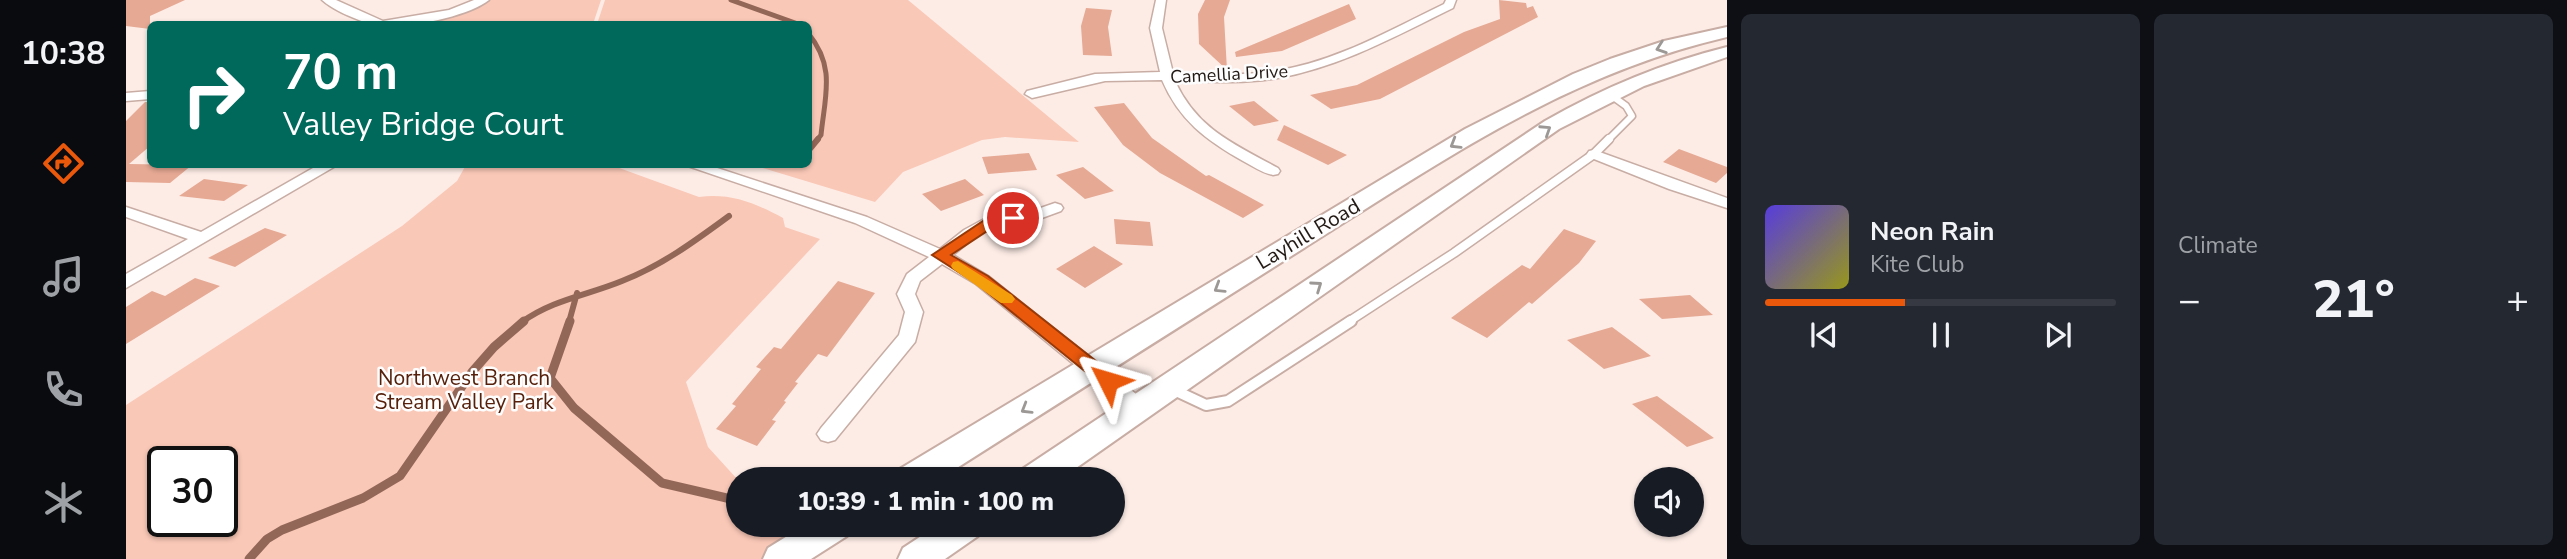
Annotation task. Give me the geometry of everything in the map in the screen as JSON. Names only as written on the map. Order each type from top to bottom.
[{"type":"main road","name":"Layhill Road","points":[[931,467],[1472,133],[1580,78],[1617,63],[1670,45],[1727,32]]},
{"type":"main road","points":[[1052,467],[1552,125],[1608,93],[1656,73],[1727,52]]},
{"type":"main road","points":[[781,559],[816,537]]},
{"type":"main road","points":[[916,559],[948,537]]},
{"type":"street","points":[[327,0],[375,21]]},
{"type":"street","points":[[429,21],[484,0]]},
{"type":"street","points":[[1161,0],[1154,23],[1166,78],[1179,106],[1200,130],[1273,171]]},
{"type":"street","name":"Camellia Drive","points":[[1032,94],[1102,78],[1275,75],[1315,67],[1438,12],[1449,6],[1451,0]]},
{"type":"street","points":[[402,21],[454,13]]},
{"type":"street","points":[[126,97],[147,95]]},
{"type":"street","points":[[1594,154],[1674,186],[1727,203]]},
{"type":"street","points":[[126,282],[325,168]]},
{"type":"street","points":[[701,168],[861,220],[940,255],[982,280],[1139,407]]},
{"type":"street","points":[[828,434],[908,337],[914,312],[906,293],[913,278],[940,255],[994,220],[1031,217],[1055,208]]},
{"type":"street","points":[[126,212],[201,239]]},
{"type":"lane","points":[[1169,388],[1206,405],[1228,401],[1454,253],[1594,154],[1632,117],[1626,106],[1608,93]]},
{"type":"green space","points":[[484,0],[601,0],[594,21],[431,21]]},
{"type":"green space","points":[[605,0],[908,0],[1079,142],[1005,137],[982,140],[903,172],[875,202],[763,168],[812,168],[812,21],[598,21]]},
{"type":"green space","name":"Northwest Branch Stream Valley Park","points":[[464,168],[619,168],[699,197],[722,196],[753,204],[783,218],[785,227],[820,239],[686,382],[708,447],[726,467],[726,537],[792,537],[801,546],[781,559],[126,559],[126,405],[402,226],[457,181]]},
{"type":"building","points":[[126,0],[185,0],[150,16],[147,29],[126,26]]},
{"type":"building","points":[[1205,0],[1230,0],[1224,17],[1227,70],[1199,44],[1198,14]]},
{"type":"building","points":[[1499,0],[1526,3],[1527,8],[1533,6],[1538,17],[1380,99],[1331,109],[1310,95],[1357,85],[1464,32],[1500,19]]},
{"type":"building","points":[[1349,4],[1356,19],[1282,51],[1236,57],[1235,52]]},
{"type":"building","points":[[1086,8],[1112,10],[1108,27],[1112,56],[1083,55],[1081,26]]},
{"type":"building","points":[[1254,101],[1279,121],[1254,126],[1229,106]]},
{"type":"building","points":[[145,102],[147,149],[129,164],[147,164],[147,168],[188,168],[170,183],[126,182],[126,121]]},
{"type":"building","points":[[1124,103],[1152,138],[1206,176],[1209,175],[1264,205],[1243,218],[1160,173],[1123,145],[1094,107]]},
{"type":"building","points":[[1284,125],[1347,155],[1328,165],[1277,140]]},
{"type":"building","points":[[1679,149],[1727,167],[1727,173],[1716,183],[1663,162]]},
{"type":"building","points":[[1029,153],[1037,170],[988,174],[982,157]]},
{"type":"building","points":[[1083,167],[1114,191],[1085,199],[1056,175]]},
{"type":"building","points":[[204,179],[248,185],[224,201],[179,196]]},
{"type":"building","points":[[965,179],[984,195],[941,211],[922,194]]},
{"type":"building","points":[[1114,219],[1150,222],[1153,246],[1116,244]]},
{"type":"building","points":[[265,228],[287,235],[235,267],[208,258]]},
{"type":"building","points":[[1564,229],[1596,241],[1579,263],[1532,304],[1529,302],[1487,338],[1451,318],[1522,265],[1530,269]]},
{"type":"building","points":[[1094,246],[1123,264],[1085,288],[1056,269]]},
{"type":"building","points":[[195,278],[220,286],[126,344],[126,307],[152,291],[165,296]]},
{"type":"building","points":[[838,281],[875,293],[827,357],[818,354],[795,382],[798,383],[772,420],[776,421],[757,446],[716,429],[736,406],[732,404],[761,369],[756,367],[774,347],[781,349]]},
{"type":"building","points":[[1690,295],[1713,315],[1662,319],[1639,299]]},
{"type":"building","points":[[1612,327],[1651,356],[1604,369],[1567,340]]},
{"type":"building","points":[[1657,396],[1714,438],[1687,447],[1632,404]]},
{"type":"waterway","points":[[731,0],[790,21]]},
{"type":"waterway","points":[[812,39],[822,58],[826,82],[821,135],[817,140]]},
{"type":"waterway","points":[[812,146],[818,139]]},
{"type":"waterway","points":[[576,297],[650,268],[729,216]]},
{"type":"waterway","points":[[576,297],[577,293]]},
{"type":"waterway","points":[[522,322],[545,308],[576,297]]},
{"type":"waterway","points":[[569,322],[576,297]]},
{"type":"waterway","points":[[249,559],[267,539],[282,530],[363,498],[400,476],[472,372],[494,347],[524,321]]},
{"type":"waterway","points":[[570,321],[550,378],[574,408],[662,483],[726,498]]},
{"type":"slow traffic","points":[[958,266],[1007,299]]},
{"type":"route","points":[[1013,218],[994,220],[970,233],[940,255],[982,280],[1108,381]]}]
